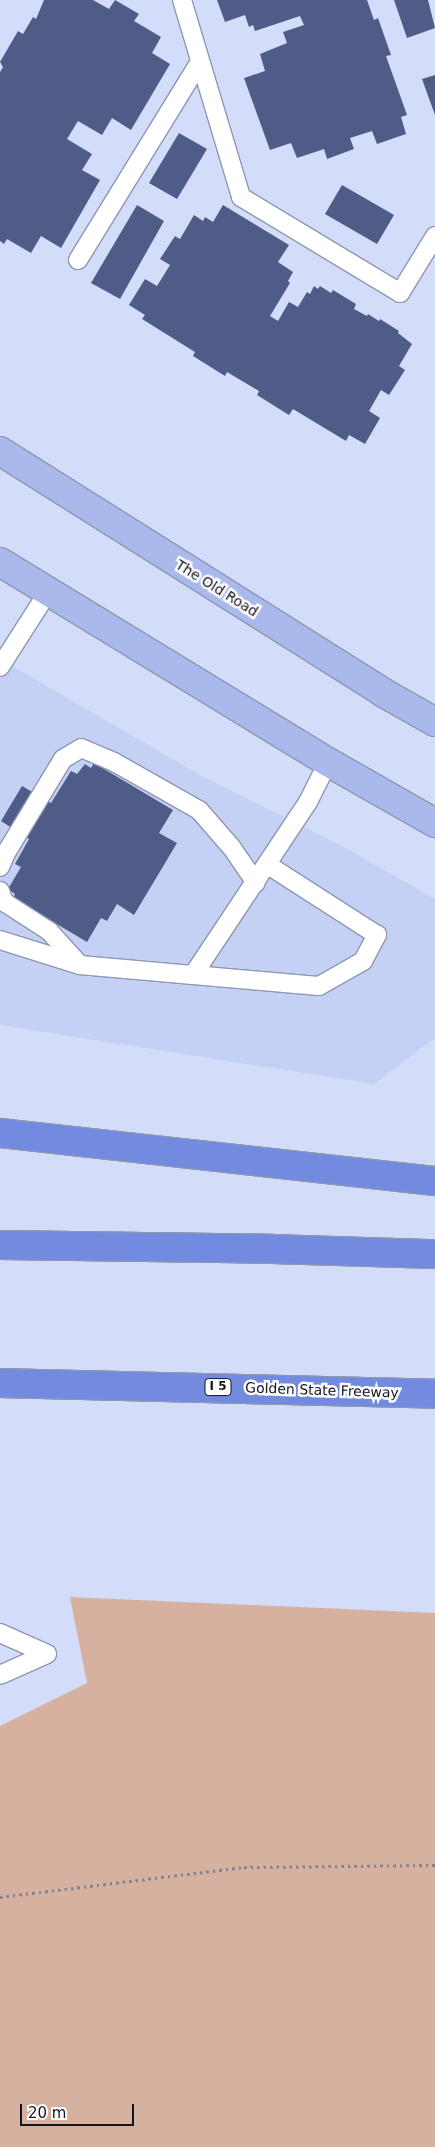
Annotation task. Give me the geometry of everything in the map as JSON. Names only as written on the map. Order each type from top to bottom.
[{"type":"highway","points":[[0,1133],[435,1181]]},
{"type":"highway","points":[[0,1245],[272,1249],[435,1254]]},
{"type":"highway","name":"Golden State Freeway","points":[[0,1383],[435,1394]]},
{"type":"main road","name":"The Old Road","points":[[0,451],[374,687],[435,722]]},
{"type":"main road","points":[[0,562],[328,762],[435,823]]},
{"type":"lane","points":[[182,0],[241,197],[400,294],[435,239]]},
{"type":"lane","points":[[78,260],[200,62]]},
{"type":"lane","points":[[0,667],[48,592]]},
{"type":"lane","points":[[0,867],[6,853],[63,759],[81,748],[114,762],[198,810],[232,848],[256,883]]},
{"type":"lane","points":[[193,975],[268,865],[308,802],[328,762]]},
{"type":"lane","points":[[0,940],[80,965],[319,986],[363,961],[377,935],[268,865]]},
{"type":"lane","points":[[0,891],[4,902],[48,931],[80,965]]},
{"type":"lane","points":[[0,1633],[46,1654],[0,1675]]},
{"type":"path","points":[[0,1897],[244,1867],[435,1865]]},
{"type":"shaded area","points":[[0,659],[198,774],[342,846],[435,899],[435,1038],[374,1084],[0,1025]]},
{"type":"shaded area","points":[[70,1597],[435,1613],[435,2147],[0,2147],[0,1726],[87,1683]]},
{"type":"building","points":[[44,0],[93,0],[109,9],[115,0],[139,14],[134,21],[161,37],[152,53],[170,64],[131,130],[112,118],[102,135],[78,121],[67,139],[92,154],[82,170],[100,180],[61,248],[41,236],[31,253],[7,239],[4,244],[0,241],[0,72],[3,67],[0,62],[18,31],[23,34],[33,17],[36,19]]},
{"type":"building","points":[[217,0],[367,0],[374,20],[378,18],[391,55],[386,56],[407,115],[401,117],[406,134],[377,144],[372,131],[350,138],[354,149],[327,159],[324,149],[297,158],[291,143],[270,150],[244,78],[265,71],[260,54],[287,43],[283,32],[304,25],[300,16],[255,31],[253,25],[249,27],[245,15],[225,22]]},
{"type":"building","points":[[394,0],[428,0],[435,28],[407,38]]},
{"type":"building","points":[[435,75],[435,115],[422,79]]},
{"type":"building","points":[[179,133],[207,149],[177,199],[149,183]]},
{"type":"building","points":[[342,185],[394,215],[377,244],[325,214]]},
{"type":"building","points":[[137,205],[164,221],[120,299],[91,283]]},
{"type":"building","points":[[223,205],[289,245],[278,262],[293,272],[288,281],[290,283],[270,316],[278,321],[289,302],[298,307],[307,292],[310,294],[314,286],[318,289],[320,286],[331,293],[333,290],[356,304],[354,309],[367,316],[368,314],[379,321],[380,319],[399,331],[398,333],[412,344],[399,366],[405,370],[389,395],[381,390],[369,411],[380,418],[365,444],[349,435],[346,441],[293,409],[289,415],[257,395],[259,391],[227,372],[225,376],[193,356],[195,352],[142,319],[145,315],[129,305],[145,279],[157,286],[170,265],[160,259],[175,236],[180,239],[194,215],[203,221],[205,217],[213,222]]},
{"type":"building","points":[[94,763],[173,810],[159,833],[177,843],[134,915],[117,904],[107,921],[101,918],[87,942],[13,898],[15,894],[8,889],[21,867],[15,864],[29,839],[1,821],[22,786],[51,803],[71,771],[77,774],[85,764],[91,768]]}]
